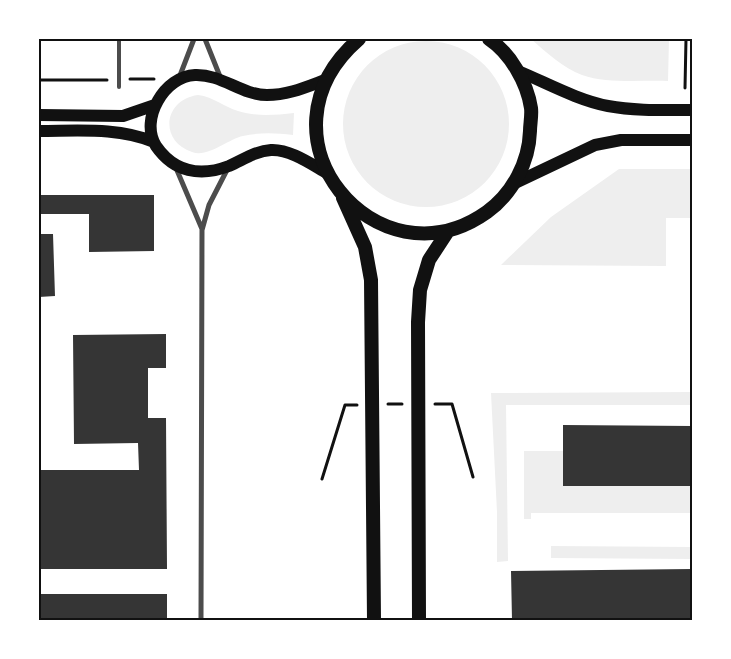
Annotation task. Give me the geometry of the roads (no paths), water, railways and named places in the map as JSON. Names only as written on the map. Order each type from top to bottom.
[{"type":"highway","points":[[359,39],[342,54],[325,80],[318,103],[316,127],[319,150],[327,173],[341,195],[365,247],[371,280],[374,341],[374,620]]},
{"type":"highway","points":[[341,195],[372,220],[409,232],[448,231],[474,221],[497,205],[515,183],[530,147],[531,108],[518,71],[498,45],[489,39]]},
{"type":"highway","points":[[419,620],[418,322],[420,290],[429,260],[448,231]]},
{"type":"main road","points":[[518,71],[581,98],[607,106],[638,109],[692,110]]},
{"type":"main road","points":[[154,142],[152,126],[155,105],[169,86],[179,78],[194,75],[221,79],[250,94],[267,95],[287,94],[325,80]]},
{"type":"main road","points":[[39,115],[123,116],[155,105]]},
{"type":"main road","points":[[39,131],[118,132],[136,135],[154,142],[174,165],[198,173],[229,166],[257,152],[273,150],[302,159],[327,173]]},
{"type":"main road","points":[[515,183],[595,145],[621,140],[692,140]]},
{"type":"street","points":[[179,78],[194,39]]},
{"type":"street","points":[[205,39],[221,79]]},
{"type":"street","points":[[174,165],[202,230]]},
{"type":"street","points":[[201,620],[202,230],[209,205],[229,166]]},
{"type":"lane","points":[[119,39],[119,87]]}]
